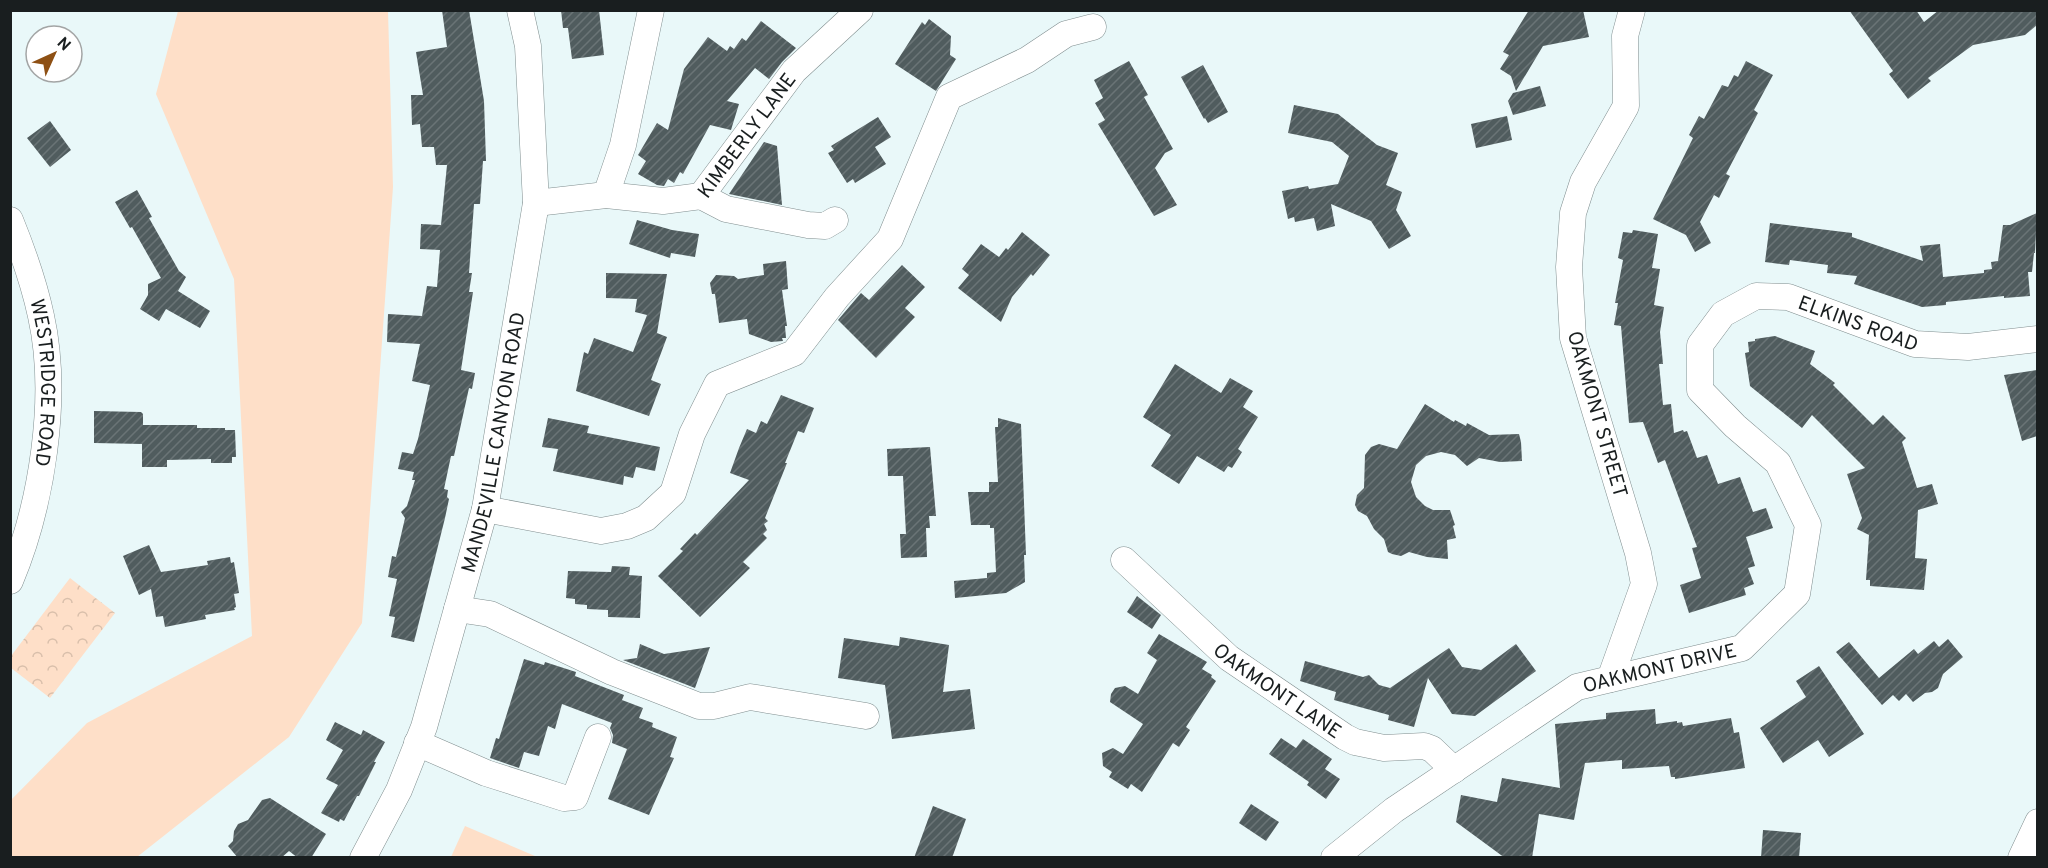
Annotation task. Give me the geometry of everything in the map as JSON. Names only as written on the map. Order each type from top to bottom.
[{"type":"street","name":"MANDEVILLE CANYON ROAD","points":[[370,855],[424,727],[485,509],[536,203],[528,46],[520,10]]},
{"type":"street","points":[[606,195],[622,145],[651,10]]},
{"type":"street","name":"KIMBERLY LANE","points":[[536,203],[606,195],[663,201],[700,196],[794,71],[860,10]]},
{"type":"street","name":"OAKMONT STREET","points":[[1610,679],[1644,584],[1638,553],[1573,338],[1569,267],[1573,213],[1583,182],[1626,106],[1625,36],[1632,10]]},
{"type":"street","points":[[485,509],[601,531],[627,526],[646,518],[673,493],[692,434],[717,384],[794,353],[837,297],[890,239],[949,97],[1027,60],[1066,34],[1093,27]]},
{"type":"street","points":[[700,196],[726,209],[777,220],[825,226],[835,220]]},
{"type":"street","name":"WESTRIDGE ROAD","points":[[10,220],[28,267],[42,318],[48,374],[45,442],[36,499],[21,555],[10,581]]},
{"type":"street","name":"ELKINS ROAD","points":[[1700,345],[1724,314],[1756,296],[1788,297],[1915,344],[1968,347],[2037,339]]},
{"type":"street","name":"OAKMONT DRIVE","points":[[1334,858],[1394,810],[1577,687],[1742,648],[1797,594],[1808,525],[1778,463],[1735,426],[1700,390],[1700,345]]},
{"type":"street","name":"OAKMONT LANE","points":[[1124,560],[1229,658],[1345,737],[1367,746],[1384,748],[1424,746],[1432,749],[1454,770]]},
{"type":"street","points":[[457,609],[490,614],[612,672],[699,706],[714,706],[750,697],[866,716]]},
{"type":"street","points":[[417,743],[486,773],[564,798],[575,797],[598,737]]},
{"type":"street","points":[[2021,858],[2037,822]]},
{"type":"green space","points":[[178,11],[388,11],[393,187],[362,623],[289,737],[137,857],[11,857],[11,800],[87,723],[252,636],[234,279],[156,94]]},
{"type":"green space","points":[[70,578],[115,613],[50,698],[11,668],[11,656]]},
{"type":"green space","points":[[465,826],[535,856],[535,857],[451,857]]},
{"type":"building","points":[[442,10],[469,10],[484,101],[486,161],[483,161],[480,204],[474,204],[469,273],[472,273],[469,292],[473,292],[461,370],[475,373],[472,389],[469,388],[454,456],[451,456],[444,489],[448,490],[449,499],[414,642],[391,637],[395,617],[389,616],[397,579],[388,577],[392,556],[396,557],[405,518],[401,512],[407,506],[415,480],[412,480],[414,472],[398,469],[402,452],[413,454],[430,385],[412,381],[420,344],[387,342],[388,314],[422,316],[427,286],[437,287],[440,250],[420,249],[421,224],[441,225],[447,165],[436,165],[434,147],[422,147],[420,124],[412,125],[411,95],[423,95],[416,52],[447,47]]},
{"type":"building","points":[[561,10],[599,10],[604,55],[572,59],[568,28],[563,28]]},
{"type":"building","points":[[1529,10],[1583,10],[1589,37],[1543,46],[1516,91],[1511,76],[1500,69],[1509,55],[1503,52]]},
{"type":"building","points":[[1849,10],[1916,10],[1924,22],[1939,10],[2037,10],[2037,25],[2025,35],[1973,45],[1928,78],[1931,81],[1908,99],[1889,74],[1893,71]]},
{"type":"building","points":[[929,19],[951,36],[950,55],[956,59],[936,91],[895,64],[922,22],[925,25]]},
{"type":"building","points":[[761,21],[796,48],[769,79],[755,68],[727,101],[739,104],[731,130],[710,125],[683,174],[680,172],[674,183],[668,179],[664,186],[657,185],[638,174],[646,161],[638,155],[657,123],[668,130],[684,69],[708,37],[727,51],[730,46],[734,49],[742,38],[746,41]]},
{"type":"building","points":[[1129,61],[1148,95],[1144,97],[1173,149],[1165,153],[1155,168],[1177,205],[1154,216],[1098,124],[1105,120],[1095,103],[1103,98],[1094,80]]},
{"type":"building","points":[[1746,61],[1773,75],[1754,110],[1758,113],[1726,174],[1730,176],[1719,198],[1714,195],[1700,222],[1711,243],[1695,252],[1686,235],[1653,219],[1693,138],[1689,135],[1699,116],[1704,119],[1722,85],[1728,87],[1734,75],[1738,77]]},
{"type":"building","points":[[1203,65],[1228,112],[1208,123],[1181,77]]},
{"type":"building","points":[[1540,86],[1546,106],[1513,115],[1508,101],[1513,93]]},
{"type":"building","points":[[1294,105],[1338,114],[1377,145],[1398,153],[1386,185],[1402,192],[1396,210],[1411,236],[1389,249],[1371,221],[1331,204],[1335,226],[1317,231],[1314,218],[1295,222],[1294,217],[1288,219],[1282,191],[1338,184],[1349,156],[1332,142],[1288,133]]},
{"type":"building","points":[[1507,116],[1512,140],[1476,148],[1471,124]]},
{"type":"building","points":[[878,117],[891,137],[875,147],[886,164],[855,183],[853,179],[847,183],[828,153],[834,150],[831,146]]},
{"type":"building","points":[[50,121],[71,150],[50,167],[27,138]]},
{"type":"building","points":[[764,142],[777,146],[782,205],[729,194]]},
{"type":"building","points":[[137,190],[152,217],[149,218],[179,271],[186,277],[178,291],[210,311],[200,328],[166,309],[159,321],[140,309],[148,295],[148,284],[161,278],[115,202]]},
{"type":"building","points":[[2037,213],[2035,253],[2032,272],[2028,272],[2030,296],[2004,298],[2004,296],[1922,307],[1854,284],[1857,276],[1827,273],[1828,265],[1790,260],[1789,265],[1765,262],[1770,223],[1852,233],[1852,237],[1923,261],[1920,246],[1940,244],[1943,277],[1984,273],[1984,270],[1992,269],[1991,262],[1998,261],[2003,225],[2010,225]]},
{"type":"building","points":[[637,220],[672,230],[699,234],[695,257],[671,253],[670,258],[629,244]]},
{"type":"building","points":[[1633,230],[1658,234],[1652,268],[1660,269],[1654,305],[1664,307],[1660,332],[1663,364],[1659,364],[1663,405],[1671,404],[1674,433],[1687,431],[1697,458],[1707,455],[1718,484],[1740,477],[1753,512],[1766,508],[1773,528],[1746,537],[1755,566],[1748,568],[1754,584],[1744,588],[1746,595],[1689,613],[1680,585],[1701,578],[1692,548],[1697,547],[1665,460],[1658,463],[1643,422],[1629,423],[1621,326],[1614,325],[1618,303],[1615,303],[1623,260],[1618,258],[1623,232],[1632,233]]},
{"type":"building","points":[[1022,232],[1050,255],[1012,297],[1001,322],[958,288],[969,275],[962,269],[981,244],[999,257],[1006,248],[1008,250]]},
{"type":"building","points":[[786,261],[788,289],[782,290],[787,326],[785,326],[786,338],[782,338],[783,341],[771,342],[749,334],[747,319],[719,323],[715,294],[712,294],[710,283],[716,275],[734,276],[738,279],[764,275],[763,264]]},
{"type":"building","points":[[902,265],[925,287],[905,308],[915,317],[876,358],[838,320],[861,293],[869,300]]},
{"type":"building","points":[[606,273],[667,274],[657,333],[667,337],[651,380],[661,384],[649,416],[576,391],[584,352],[588,354],[594,338],[633,352],[647,315],[635,312],[637,299],[606,298]]},
{"type":"building","points":[[1775,336],[1815,351],[1810,364],[1835,383],[1833,385],[1873,425],[1883,415],[1906,438],[1902,442],[1917,488],[1932,484],[1938,504],[1918,510],[1915,558],[1927,559],[1924,590],[1870,586],[1870,580],[1866,580],[1869,535],[1857,529],[1862,518],[1847,474],[1865,468],[1812,415],[1802,428],[1750,386],[1745,353],[1749,352],[1748,342]]},
{"type":"building","points":[[1175,364],[1221,393],[1230,378],[1253,391],[1243,407],[1258,417],[1238,449],[1242,452],[1232,468],[1228,466],[1224,472],[1197,456],[1179,484],[1151,466],[1171,435],[1143,417]]},
{"type":"building","points":[[2037,370],[2037,436],[2022,441],[2004,375]]},
{"type":"building","points":[[781,395],[814,408],[804,433],[798,431],[765,518],[768,521],[764,524],[767,530],[763,534],[767,538],[743,562],[750,568],[700,617],[658,576],[683,551],[680,549],[695,533],[697,535],[749,480],[730,473],[739,448],[747,429],[756,433],[761,421],[767,424]]},
{"type":"building","points":[[1425,404],[1454,422],[1455,420],[1466,426],[1467,423],[1489,435],[1519,434],[1521,442],[1522,461],[1500,462],[1479,458],[1467,466],[1455,455],[1441,452],[1426,456],[1416,465],[1411,482],[1416,497],[1433,510],[1450,510],[1456,538],[1447,540],[1448,559],[1409,552],[1401,556],[1388,552],[1384,539],[1374,529],[1367,516],[1358,511],[1355,505],[1357,495],[1364,488],[1365,455],[1371,447],[1379,444],[1397,449]]},
{"type":"building","points":[[94,411],[141,412],[143,425],[197,425],[197,428],[235,430],[236,457],[232,457],[232,463],[211,463],[211,459],[167,460],[167,467],[142,467],[142,444],[94,443]]},
{"type":"building","points":[[548,418],[589,426],[587,433],[660,447],[655,471],[636,467],[633,478],[624,476],[623,485],[553,471],[558,449],[542,447]]},
{"type":"building","points":[[998,418],[1021,424],[1025,582],[1006,593],[955,598],[954,581],[987,578],[987,573],[996,572],[994,528],[990,528],[990,525],[971,525],[968,492],[989,492],[989,482],[998,482],[995,427],[998,427]]},
{"type":"building","points":[[930,447],[936,516],[929,516],[930,528],[926,528],[927,557],[901,558],[900,534],[906,534],[903,476],[888,476],[887,449]]},
{"type":"building","points":[[149,545],[161,572],[208,565],[207,561],[230,557],[231,563],[234,562],[239,593],[234,594],[235,610],[205,615],[206,619],[165,627],[163,616],[156,617],[151,589],[139,595],[123,556]]},
{"type":"building","points":[[612,566],[630,567],[629,575],[642,576],[640,618],[608,617],[608,610],[587,609],[587,605],[575,604],[575,599],[566,598],[568,571],[611,572]]},
{"type":"building","points":[[1137,596],[1161,615],[1152,629],[1127,612]]},
{"type":"building","points":[[1159,634],[1207,662],[1202,669],[1212,675],[1211,677],[1216,681],[1186,727],[1190,730],[1179,747],[1173,743],[1142,792],[1131,784],[1128,789],[1109,777],[1112,772],[1103,766],[1102,753],[1113,748],[1123,754],[1143,724],[1110,702],[1111,694],[1115,688],[1125,686],[1138,694],[1157,660],[1147,653]]},
{"type":"building","points":[[900,637],[949,645],[943,692],[970,689],[975,729],[892,739],[885,685],[838,678],[844,638],[899,646]]},
{"type":"building","points":[[1948,639],[1963,657],[1943,674],[1938,688],[1925,693],[1913,702],[1906,694],[1899,701],[1893,695],[1882,705],[1836,652],[1849,642],[1879,678],[1914,649],[1918,654],[1934,641],[1939,647]]},
{"type":"building","points":[[640,644],[664,654],[710,647],[695,688],[623,660],[637,658]]},
{"type":"building","points":[[1516,644],[1536,671],[1475,716],[1452,714],[1428,678],[1414,727],[1388,720],[1389,715],[1334,700],[1336,692],[1300,681],[1305,661],[1363,677],[1369,675],[1379,685],[1390,688],[1449,648],[1462,667],[1481,670]]},
{"type":"building","points":[[524,659],[544,665],[545,662],[576,672],[575,676],[624,695],[622,700],[643,708],[639,718],[653,723],[652,727],[677,737],[670,757],[674,758],[649,815],[608,799],[627,749],[612,743],[613,735],[610,728],[612,723],[562,704],[555,729],[548,726],[539,756],[524,752],[519,768],[490,758],[496,738],[499,739]]},
{"type":"building","points":[[1819,666],[1864,734],[1829,757],[1818,740],[1783,763],[1760,728],[1806,697],[1796,681]]},
{"type":"building","points":[[1655,709],[1656,724],[1677,721],[1677,723],[1682,722],[1683,726],[1731,718],[1734,733],[1739,732],[1745,768],[1675,779],[1671,777],[1669,766],[1622,769],[1622,760],[1585,763],[1574,820],[1539,814],[1532,858],[1505,858],[1456,822],[1461,795],[1497,802],[1502,778],[1560,788],[1555,724],[1606,719],[1606,713]]},
{"type":"building","points":[[335,722],[361,735],[363,730],[385,742],[359,796],[344,821],[340,819],[339,822],[321,813],[338,785],[326,779],[343,750],[326,740]]},
{"type":"building","points":[[1281,738],[1296,748],[1303,739],[1332,759],[1325,769],[1340,779],[1326,799],[1307,785],[1309,782],[1269,754]]},
{"type":"building","points":[[270,798],[326,834],[311,858],[298,858],[289,851],[281,858],[238,858],[228,846],[233,841],[234,831],[238,824],[248,820],[262,800]]},
{"type":"building","points":[[1251,804],[1279,822],[1266,841],[1239,823]]},
{"type":"building","points":[[933,806],[966,819],[952,858],[914,858]]},
{"type":"building","points":[[1763,830],[1801,833],[1799,858],[1761,858]]}]
